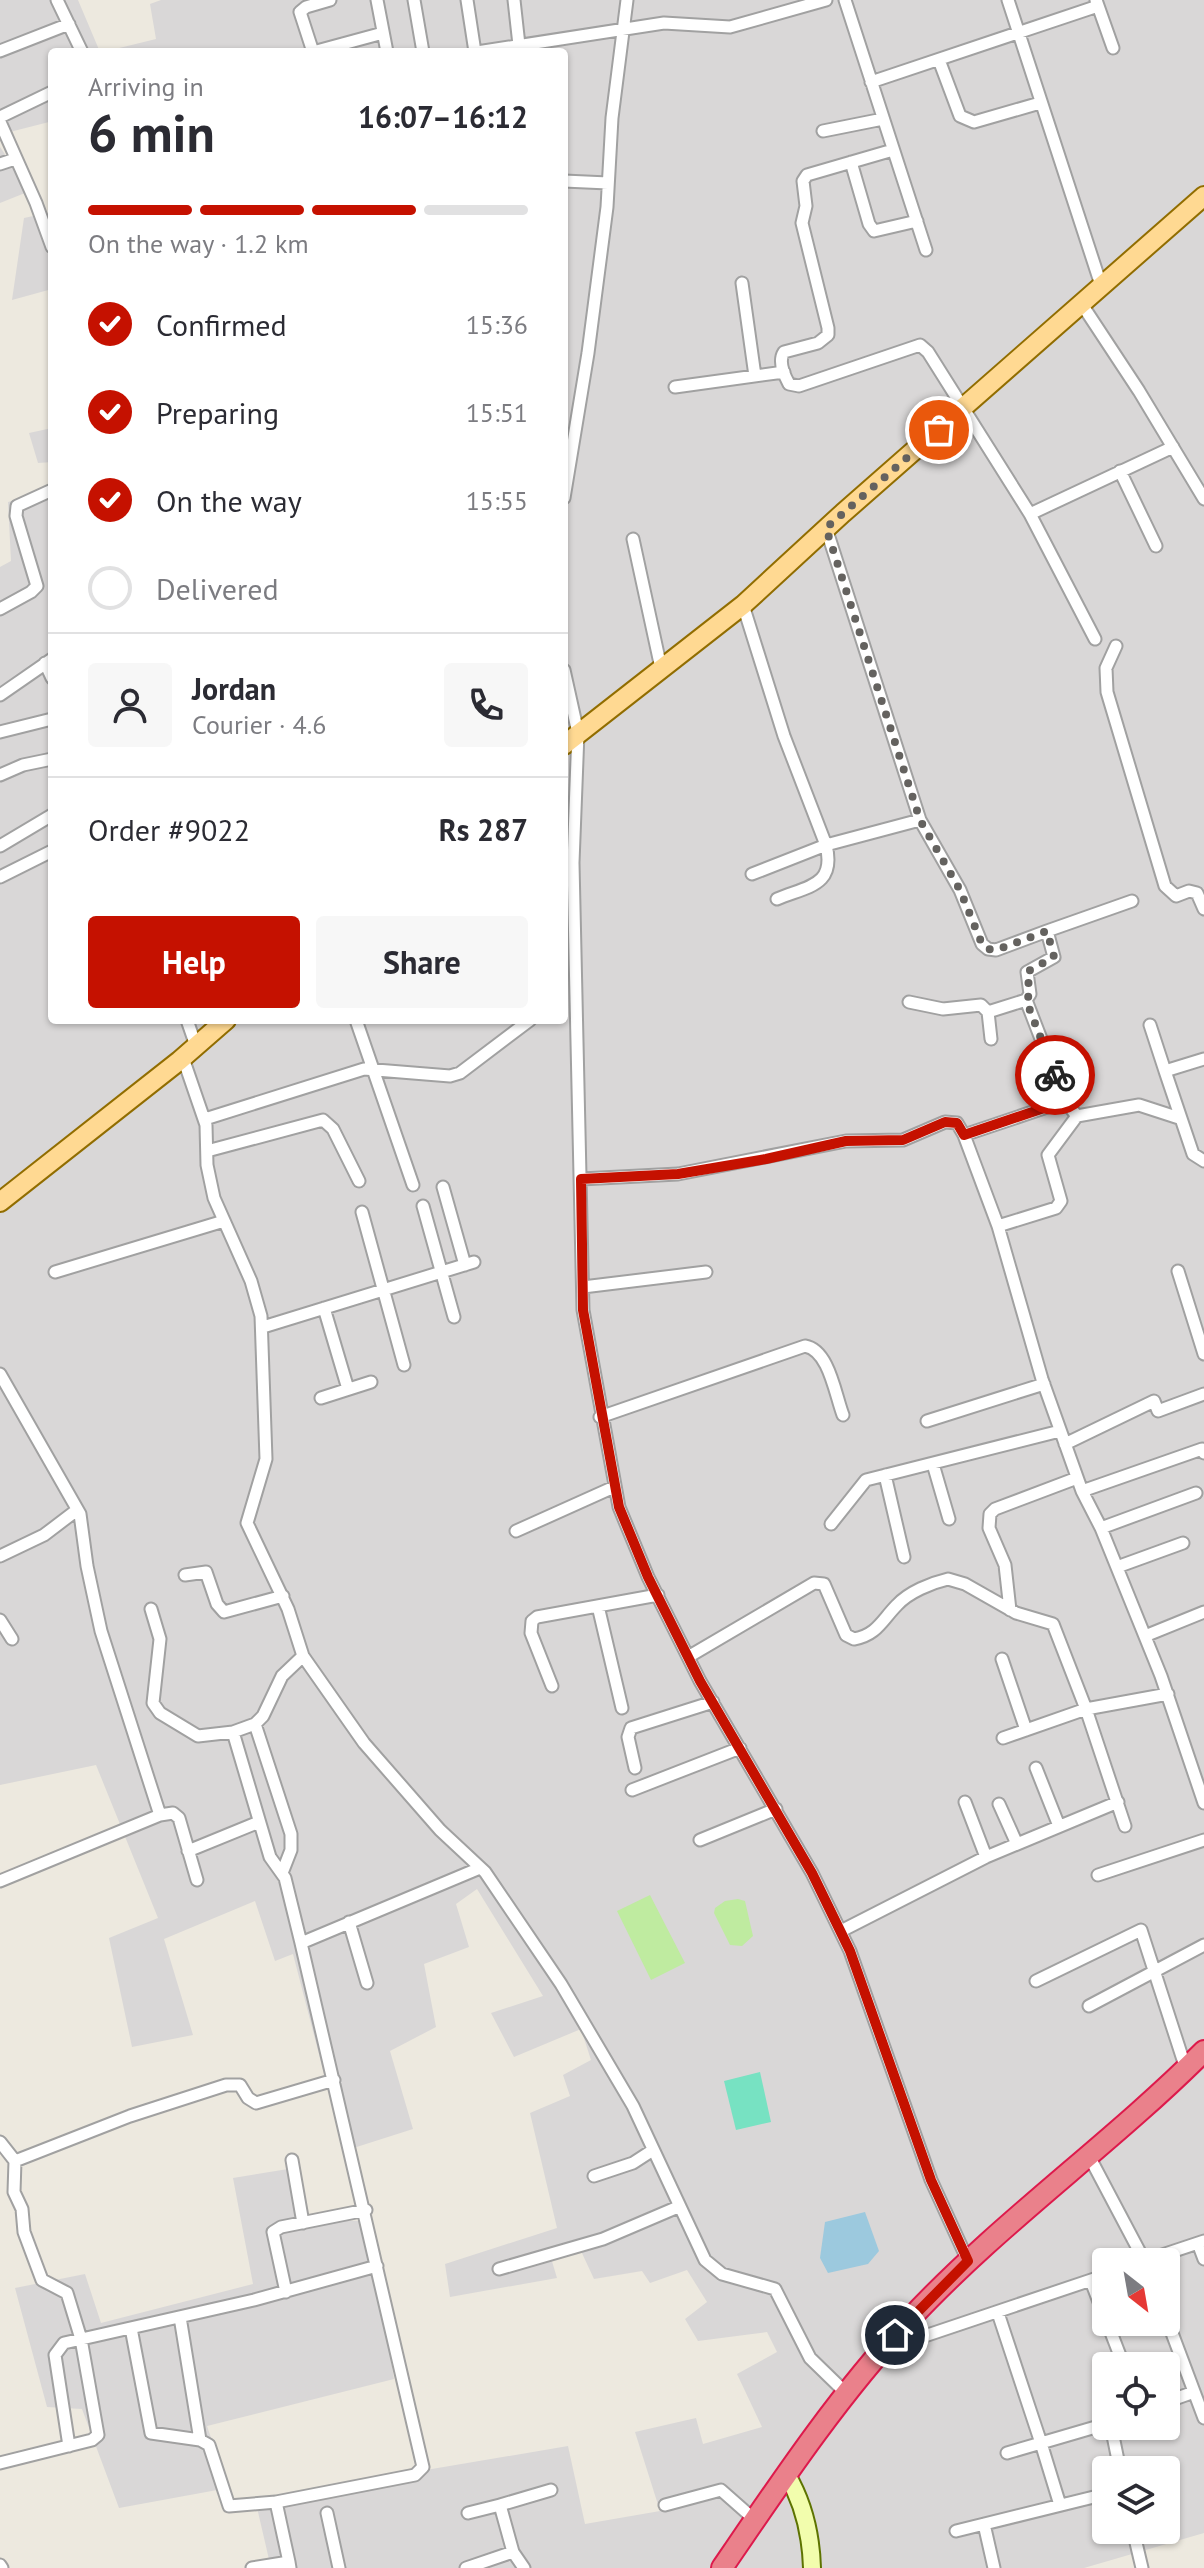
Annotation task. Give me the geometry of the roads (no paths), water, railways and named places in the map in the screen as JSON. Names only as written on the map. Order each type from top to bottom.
[{"type":"highway","points":[[722,2568],[846,2393],[882,2350],[968,2261],[1204,2051]]},
{"type":"main road","points":[[571,739],[743,605],[1101,285],[1204,198]]},
{"type":"main road","points":[[0,1202],[222,1024]]},
{"type":"street","points":[[57,0],[80,48]]},
{"type":"street","points":[[312,48],[300,12],[306,7],[330,0]]},
{"type":"street","points":[[377,0],[386,48]]},
{"type":"street","points":[[414,0],[422,48]]},
{"type":"street","points":[[467,0],[475,48]]},
{"type":"street","points":[[514,0],[519,45]]},
{"type":"street","points":[[568,474],[588,353],[627,0]]},
{"type":"street","points":[[501,48],[664,23],[730,27],[826,0]]},
{"type":"street","points":[[845,0],[926,250]]},
{"type":"street","points":[[1008,0],[1016,34],[1101,285]]},
{"type":"street","points":[[871,82],[1016,34],[1097,3],[1113,48]]},
{"type":"street","points":[[0,51],[69,24]]},
{"type":"street","points":[[328,48],[383,33]]},
{"type":"street","points":[[939,60],[960,116],[967,122],[1040,103]]},
{"type":"street","points":[[48,94],[0,120],[48,230]]},
{"type":"street","points":[[823,131],[883,119]]},
{"type":"street","points":[[893,150],[807,175],[803,181],[806,206],[802,223],[828,335],[818,343],[784,352],[781,360],[784,372],[789,384],[799,386],[920,345],[928,352],[1030,514],[1095,639]]},
{"type":"street","points":[[0,164],[15,159]]},
{"type":"street","points":[[851,162],[870,227],[880,231],[917,221]]},
{"type":"street","points":[[568,181],[608,183]]},
{"type":"street","points":[[742,283],[755,376]]},
{"type":"street","points":[[1081,303],[1204,499]]},
{"type":"street","points":[[675,387],[784,372]]},
{"type":"street","points":[[1030,514],[1173,447]]},
{"type":"street","points":[[1120,471],[1156,546]]},
{"type":"street","points":[[0,609],[37,586],[16,516],[17,506],[48,492]]},
{"type":"street","points":[[826,528],[920,820],[960,890],[982,944],[996,950],[1132,901]]},
{"type":"street","points":[[633,539],[661,668]]},
{"type":"street","points":[[743,605],[784,736],[826,845],[829,868],[823,879],[777,899]]},
{"type":"street","points":[[1116,646],[1106,668],[1107,692],[1165,886],[1176,896],[1189,891],[1197,893],[1204,909]]},
{"type":"street","points":[[0,695],[48,662]]},
{"type":"street","points":[[568,709],[573,863],[570,973],[581,1179],[583,1310],[600,1417],[619,1507],[688,1657],[776,1809],[841,1931],[890,2058],[931,2180],[968,2261]]},
{"type":"street","points":[[0,732],[48,720]]},
{"type":"street","points":[[0,775],[23,765],[48,760]]},
{"type":"street","points":[[0,846],[48,817]]},
{"type":"street","points":[[752,874],[826,845],[920,820]]},
{"type":"street","points":[[0,877],[48,853]]},
{"type":"street","points":[[988,1012],[1026,1000],[1030,994],[1027,972],[1054,957],[1047,931]]},
{"type":"street","points":[[1026,1000],[1065,1101],[1077,1116]]},
{"type":"street","points":[[909,1002],[943,1009],[981,1005],[988,1012],[991,1039]]},
{"type":"street","points":[[187,1024],[190,1052],[205,1119],[209,1181],[251,1281],[263,1327],[266,1459],[247,1523],[283,1596],[303,1656],[364,1743],[440,1830],[480,1868],[561,1984],[633,2106],[698,2250],[712,2268],[722,2274],[775,2289],[810,2358],[846,2393]]},
{"type":"street","points":[[357,1024],[413,1185]]},
{"type":"street","points":[[205,1119],[372,1069],[450,1076],[460,1073],[525,1024]]},
{"type":"street","points":[[1150,1025],[1193,1154],[1204,1161]]},
{"type":"street","points":[[1165,1071],[1204,1059]]},
{"type":"street","points":[[964,1135],[1065,1101]]},
{"type":"street","points":[[998,1226],[1056,1208],[1061,1201],[1048,1155],[1077,1116],[1139,1105],[1179,1118]]},
{"type":"street","points":[[207,1151],[323,1120],[333,1129],[359,1181]]},
{"type":"street","points":[[581,1179],[678,1174],[846,1141],[903,1140],[945,1122],[957,1123],[998,1226],[1044,1384],[1077,1478],[1101,1528],[1168,1694],[1204,1803]]},
{"type":"street","points":[[263,1327],[470,1264],[443,1187]]},
{"type":"street","points":[[423,1206],[454,1317]]},
{"type":"street","points":[[362,1212],[404,1365]]},
{"type":"street","points":[[55,1272],[224,1221]]},
{"type":"street","points":[[1178,1271],[1204,1354]]},
{"type":"street","points":[[583,1287],[706,1272]]},
{"type":"street","points":[[324,1308],[348,1389]]},
{"type":"street","points":[[600,1417],[805,1346],[818,1351],[823,1360],[843,1415]]},
{"type":"street","points":[[0,1374],[77,1510],[101,1631],[160,1815]]},
{"type":"street","points":[[321,1398],[371,1382]]},
{"type":"street","points":[[927,1421],[1044,1384]]},
{"type":"street","points":[[1065,1444],[1154,1401],[1158,1411],[1204,1394]]},
{"type":"street","points":[[831,1524],[866,1480],[1060,1431]]},
{"type":"street","points":[[1082,1491],[1202,1449],[1204,1453]]},
{"type":"street","points":[[933,1464],[949,1519]]},
{"type":"street","points":[[885,1475],[904,1557]]},
{"type":"street","points":[[1010,1610],[1005,1565],[989,1528],[990,1514],[995,1509],[1077,1478]]},
{"type":"street","points":[[516,1531],[614,1487]]},
{"type":"street","points":[[1101,1528],[1196,1493]]},
{"type":"street","points":[[0,1556],[44,1535],[77,1510]]},
{"type":"street","points":[[1117,1567],[1183,1543]]},
{"type":"street","points":[[185,1575],[206,1572],[217,1604],[224,1612],[283,1596]]},
{"type":"street","points":[[688,1657],[814,1583],[824,1584],[846,1635],[854,1639],[881,1627],[907,1596],[948,1579],[965,1584],[1010,1610],[1053,1624],[1086,1709],[1125,1826]]},
{"type":"street","points":[[552,1686],[531,1633],[532,1621],[537,1617],[658,1595]]},
{"type":"street","points":[[598,1606],[622,1708]]},
{"type":"street","points":[[151,1609],[160,1639],[152,1694],[155,1709],[198,1736],[233,1732],[255,1724],[269,1710],[282,1676],[303,1656]]},
{"type":"street","points":[[1145,1636],[1204,1612]]},
{"type":"street","points":[[0,1620],[12,1639]]},
{"type":"street","points":[[1002,1659],[1026,1730]]},
{"type":"street","points":[[1003,1738],[1086,1709],[1168,1694]]},
{"type":"street","points":[[635,1768],[628,1737],[631,1728],[713,1702]]},
{"type":"street","points":[[255,1724],[291,1834],[291,1850],[282,1873]]},
{"type":"street","points":[[131,2328],[149,2430],[155,2436],[200,2440],[211,2449],[229,2506],[276,2502],[415,2475],[423,2467],[366,2210],[301,1943],[282,1873],[272,1863],[233,1732]]},
{"type":"street","points":[[632,1790],[740,1748]]},
{"type":"street","points":[[1036,1768],[1059,1826]]},
{"type":"street","points":[[965,1802],[986,1857]]},
{"type":"street","points":[[841,1931],[986,1857],[1118,1802]]},
{"type":"street","points":[[999,1804],[1017,1844]]},
{"type":"street","points":[[700,1840],[776,1809]]},
{"type":"street","points":[[0,1881],[160,1815],[176,1815],[197,1880]]},
{"type":"street","points":[[188,1851],[259,1822]]},
{"type":"street","points":[[1098,1875],[1204,1840]]},
{"type":"street","points":[[301,1943],[480,1868]]},
{"type":"street","points":[[349,1922],[367,1983]]},
{"type":"street","points":[[1036,1981],[1141,1930],[1186,2069]]},
{"type":"street","points":[[1089,2006],[1204,1945]]},
{"type":"street","points":[[15,2161],[130,2116],[226,2085],[240,2085],[248,2098],[256,2103],[334,2080]]},
{"type":"street","points":[[0,2142],[15,2161]]},
{"type":"street","points":[[594,2176],[633,2163],[653,2150]]},
{"type":"street","points":[[1089,2156],[1136,2248]]},
{"type":"street","points":[[292,2160],[303,2223]]},
{"type":"street","points":[[0,2463],[92,2440],[98,2435],[81,2339],[65,2290],[49,2285],[37,2271],[24,2232],[22,2209],[14,2192],[15,2161]]},
{"type":"street","points":[[499,2269],[603,2239],[678,2207]]},
{"type":"street","points":[[286,2292],[273,2232],[281,2227],[366,2210]]},
{"type":"street","points":[[1180,2249],[1201,2242],[1204,2259]]},
{"type":"street","points":[[69,2446],[56,2351],[64,2343],[286,2292],[377,2266]]},
{"type":"street","points":[[882,2350],[1091,2281]]},
{"type":"street","points":[[998,2313],[1060,2505]]},
{"type":"street","points":[[180,2317],[200,2440]]},
{"type":"street","points":[[1173,2336],[1203,2410]]},
{"type":"street","points":[[1180,2397],[1194,2392]]},
{"type":"street","points":[[1007,2453],[1092,2430]]},
{"type":"street","points":[[787,2475],[800,2498],[811,2543],[812,2568]]},
{"type":"street","points":[[468,2513],[551,2490]]},
{"type":"street","points":[[665,2505],[721,2490],[755,2520]]},
{"type":"street","points":[[956,2531],[1092,2497]]},
{"type":"street","points":[[252,2568],[290,2565],[276,2502]]},
{"type":"street","points":[[500,2505],[513,2552],[524,2568]]},
{"type":"street","points":[[327,2513],[339,2568]]},
{"type":"street","points":[[984,2524],[994,2568]]},
{"type":"street","points":[[1136,2544],[1142,2568]]},
{"type":"street","points":[[466,2568],[513,2552]]},
{"type":"water","points":[[865,2212],[879,2251],[868,2264],[828,2273],[820,2258],[825,2222]]}]
